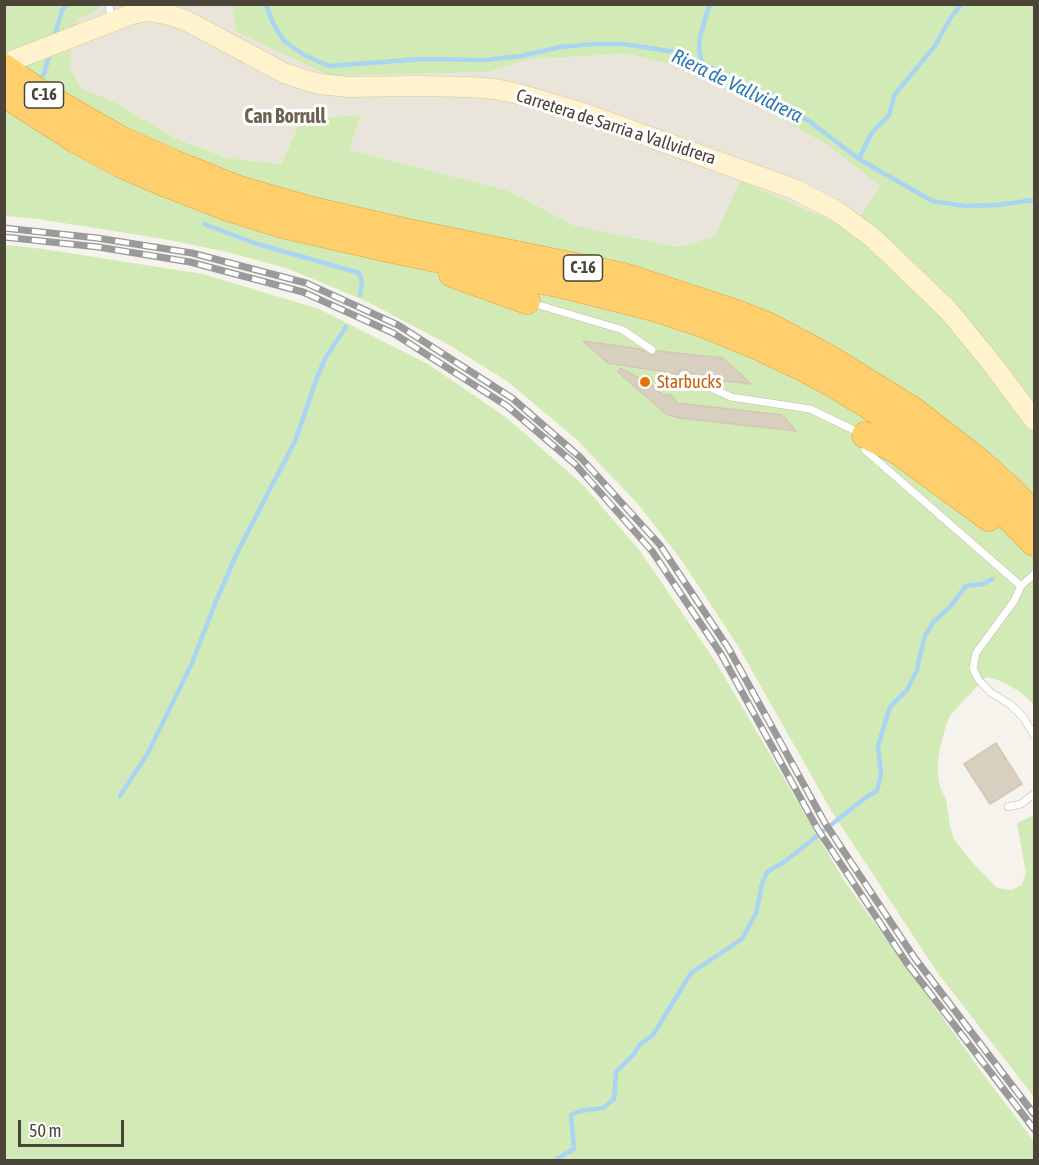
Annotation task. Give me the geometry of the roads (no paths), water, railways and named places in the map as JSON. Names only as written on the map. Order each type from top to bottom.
[{"type":"highway","name":"C-16","points":[[9,64],[81,130],[129,168],[225,207],[283,225],[562,285],[657,309],[754,345],[803,368],[869,406],[912,435],[952,466],[1035,543]]},
{"type":"highway","name":"C-16","points":[[4,94],[81,130],[130,144],[238,189],[312,210],[408,232],[624,276],[737,313],[769,326],[829,358],[913,410],[981,463],[1035,515]]},
{"type":"highway","points":[[388,249],[484,287],[527,301]]},
{"type":"highway","points":[[865,435],[896,450],[1029,548],[1035,550]]},
{"type":"main road","name":"Carretera de Sarria a Vallvidrera","points":[[9,64],[62,41],[110,13],[132,14],[149,11],[170,15],[206,31],[284,73],[320,84],[348,87],[495,89],[583,113],[794,189],[820,201],[851,221],[908,270],[948,310],[1035,420]]},
{"type":"lane","points":[[527,301],[623,330],[652,350]]},
{"type":"lane","points":[[683,375],[731,397],[810,410],[865,435],[865,450],[1021,586]]},
{"type":"lane","points":[[1035,574],[1021,586],[1014,601],[976,653],[973,668],[978,679],[990,692],[1011,705],[1023,717],[1035,735]]},
{"type":"lane","points":[[1008,807],[1021,804],[1035,794]]},
{"type":"waterway","name":"Riera de Vallvidrera","points":[[54,38],[62,10],[67,4]]},
{"type":"waterway","name":"Riera de Vallvidrera","points":[[266,4],[272,21],[284,41],[304,55],[329,66],[421,59],[484,60],[521,56],[560,47],[594,44],[624,44],[675,52],[718,71],[809,121],[859,159],[932,201],[965,206],[998,205],[1034,200]]},
{"type":"waterway","points":[[702,63],[699,50],[700,37],[711,4]]},
{"type":"waterway","points":[[859,159],[871,134],[889,115],[895,94],[935,46],[951,17],[962,4]]},
{"type":"waterway","name":"Riera de Vallvidrera","points":[[37,81],[44,74],[50,52]]},
{"type":"waterway","points":[[204,224],[254,243],[359,273],[362,281],[360,295]]},
{"type":"waterway","points":[[120,796],[148,753],[192,663],[238,551],[295,441],[326,357],[346,327]]},
{"type":"waterway","points":[[555,1160],[574,1149],[571,1115],[580,1111],[603,1108],[614,1099],[616,1072],[634,1054],[639,1045],[653,1035],[691,973],[742,939],[756,913],[767,872],[784,862],[877,791],[881,774],[878,746],[883,729],[890,707],[907,690],[917,670],[925,636],[934,621],[949,608],[966,586],[983,584],[992,579]]},
{"type":"railway","points":[[4,228],[97,238],[192,253],[306,283],[398,325],[512,398],[581,458],[660,545],[729,649],[825,823],[914,957],[1034,1114]]},
{"type":"railway","points":[[4,237],[98,247],[190,262],[303,292],[393,333],[507,406],[575,464],[652,551],[721,654],[817,828],[906,962],[1034,1129]]},
{"type":"place","name":"Starbucks","points":[[645,382]]},
{"type":"district","name":"Can Borrull","points":[[285,117]]}]
